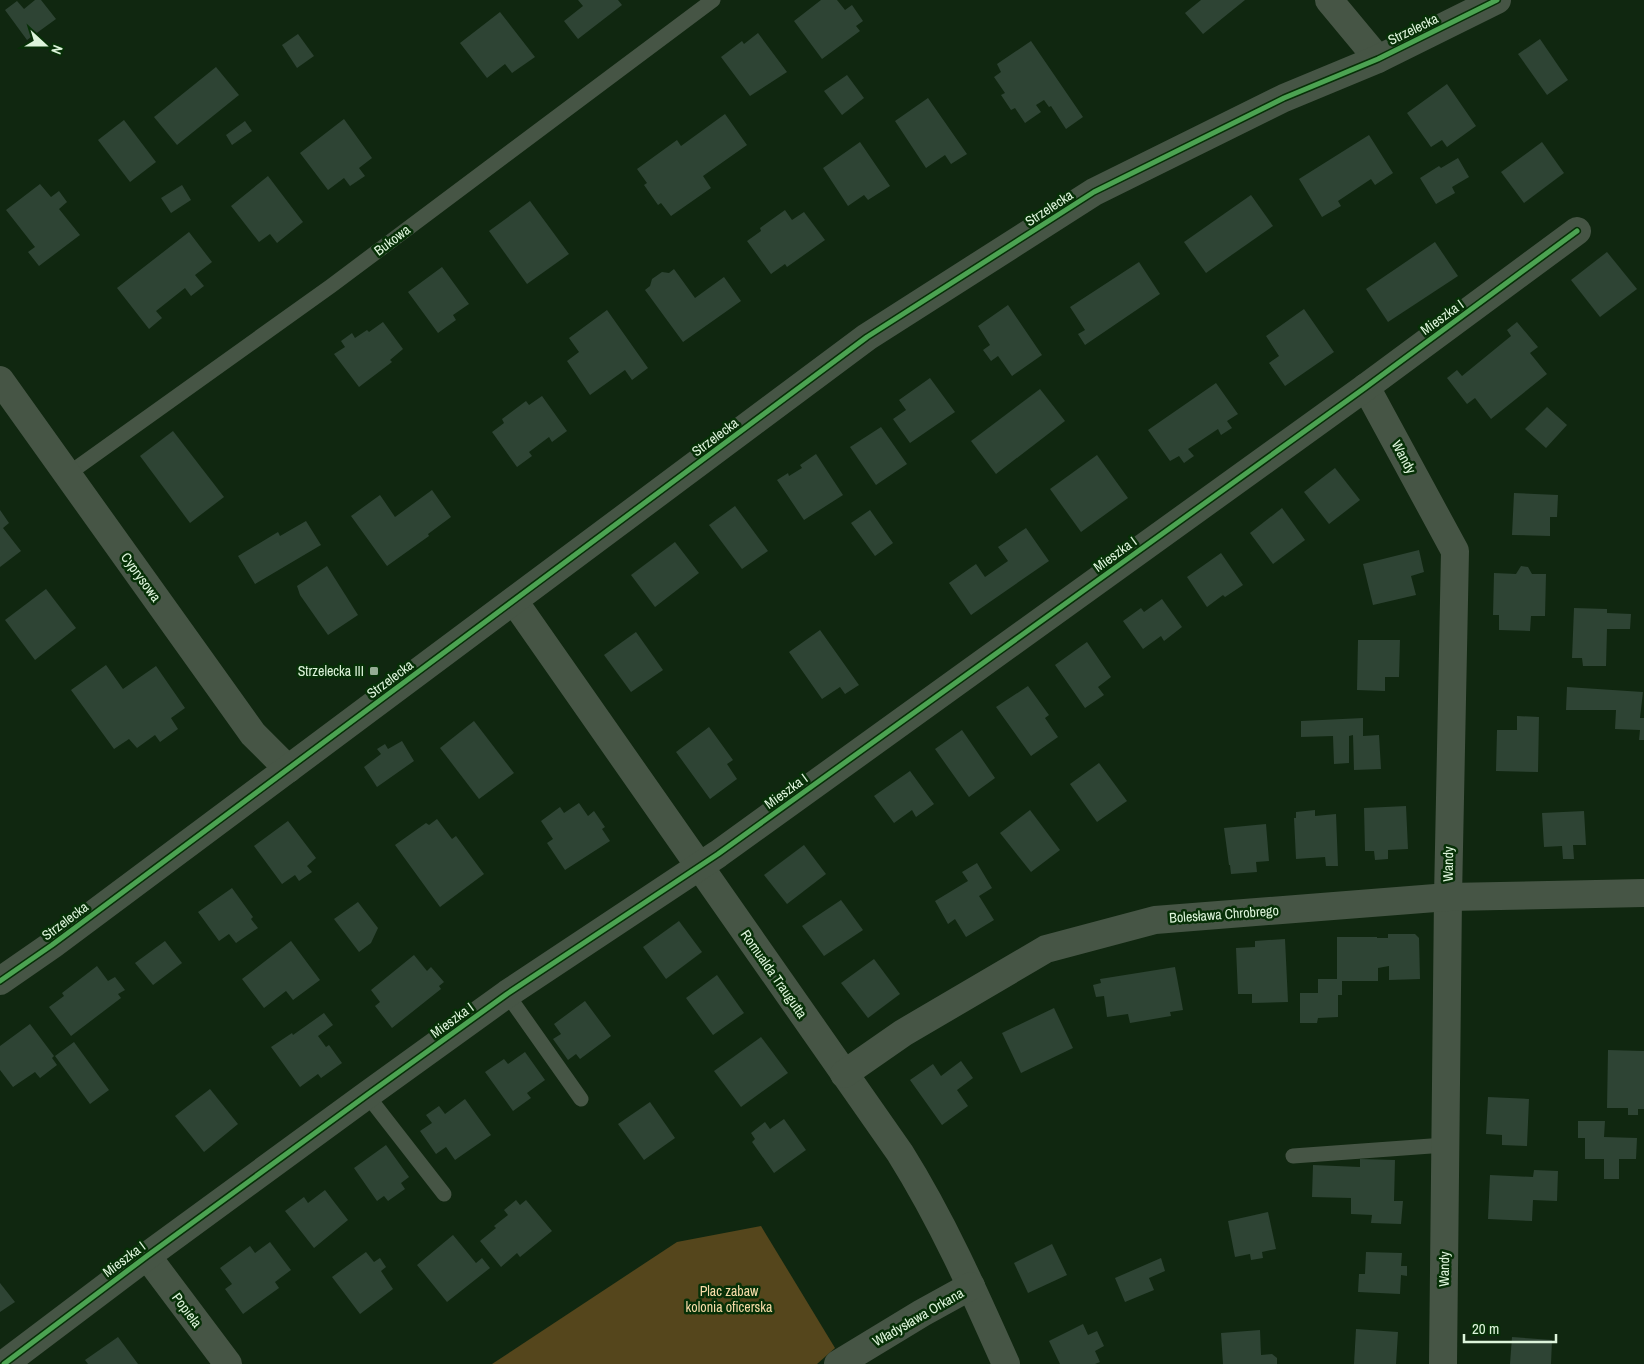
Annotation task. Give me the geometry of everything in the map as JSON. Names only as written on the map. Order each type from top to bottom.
[{"type":"street","points":[[1330,0],[1378,59]]},
{"type":"street","name":"Strzelecka","points":[[0,981],[52,945],[867,337],[1094,192],[1284,98],[1378,59],[1497,0]]},
{"type":"street","name":"Mieszka I","points":[[4,1364],[147,1256],[507,994],[699,867],[1366,387],[1577,231]]},
{"type":"street","name":"Cyprysowa","points":[[0,380],[253,734],[288,769]]},
{"type":"street","name":"Wandy","points":[[1366,387],[1455,551],[1448,897],[1443,1364]]},
{"type":"street","name":"Romualda Traugutta","points":[[514,601],[900,1154],[918,1184],[971,1286],[1006,1364]]},
{"type":"street","name":"Bolesława Chrobrego","points":[[844,1074],[903,1033],[1046,949],[1155,920],[1448,897],[1644,893]]},
{"type":"street","name":"Popiela","points":[[147,1256],[228,1364]]},
{"type":"street","name":"Władysława Orkana","points":[[838,1364],[971,1286]]},
{"type":"lane","name":"Bukowa","points":[[68,474],[331,286],[713,0]]},
{"type":"lane","points":[[507,994],[581,1099]]},
{"type":"lane","points":[[367,1095],[444,1194]]},
{"type":"lane","points":[[1293,1156],[1445,1145]]},
{"type":"green space","name":"Plac zabaw kolonia oficerska","points":[[761,1226],[835,1348],[817,1364],[492,1364],[677,1242]]},
{"type":"building","points":[[35,0],[41,0],[56,19],[27,40],[5,10],[17,1],[24,9]]},
{"type":"building","points":[[578,0],[618,0],[622,5],[578,39],[564,21],[583,6]]},
{"type":"building","points":[[821,0],[837,0],[845,10],[852,5],[863,21],[856,26],[860,31],[822,59],[794,21]]},
{"type":"building","points":[[1201,0],[1245,0],[1203,34],[1185,13]]},
{"type":"building","points":[[500,12],[535,57],[512,73],[505,64],[487,78],[460,43]]},
{"type":"building","points":[[758,33],[787,72],[750,96],[721,57],[742,41],[744,44]]},
{"type":"building","points":[[298,34],[314,56],[297,68],[282,45]]},
{"type":"building","points":[[1540,39],[1568,80],[1547,95],[1518,54]]},
{"type":"building","points":[[1031,41],[1083,117],[1066,129],[1051,106],[1049,107],[1044,100],[1036,105],[1041,112],[1025,123],[1015,108],[1011,110],[1001,95],[1005,93],[994,77],[1001,72],[997,64]]},
{"type":"building","points":[[216,67],[239,95],[177,145],[154,117]]},
{"type":"building","points":[[847,75],[864,98],[842,115],[824,91]]},
{"type":"building","points":[[1447,84],[1476,126],[1447,147],[1442,140],[1431,147],[1407,113]]},
{"type":"building","points":[[928,98],[967,154],[951,164],[945,155],[926,168],[895,121]]},
{"type":"building","points":[[725,114],[747,145],[703,176],[711,188],[671,216],[661,203],[658,205],[644,185],[647,183],[637,169],[677,140],[681,146]]},
{"type":"building","points":[[344,119],[372,158],[359,168],[365,176],[350,186],[344,178],[328,190],[300,153]]},
{"type":"building","points":[[124,120],[156,162],[130,182],[98,140]]},
{"type":"building","points":[[245,121],[252,131],[232,145],[226,135]]},
{"type":"building","points":[[1369,135],[1393,173],[1375,185],[1371,179],[1338,201],[1341,206],[1322,217],[1299,179]]},
{"type":"building","points":[[860,142],[890,186],[868,200],[864,195],[848,206],[823,168]]},
{"type":"building","points":[[1542,142],[1564,173],[1524,203],[1501,172]]},
{"type":"building","points":[[1458,158],[1469,177],[1452,187],[1455,193],[1436,204],[1420,178],[1439,166],[1441,168]]},
{"type":"building","points":[[268,176],[303,222],[277,243],[270,234],[259,242],[231,206]]},
{"type":"building","points":[[40,184],[51,197],[59,191],[67,202],[59,209],[80,235],[39,266],[28,252],[35,247],[6,210]]},
{"type":"building","points":[[182,185],[191,200],[171,213],[161,198]]},
{"type":"building","points":[[1251,195],[1273,226],[1206,273],[1184,242]]},
{"type":"building","points":[[530,201],[569,254],[527,284],[489,231]]},
{"type":"building","points":[[785,210],[792,220],[804,212],[825,240],[787,267],[785,264],[771,274],[747,241],[761,231],[760,228]]},
{"type":"building","points":[[189,232],[212,262],[195,275],[204,286],[191,296],[185,288],[156,311],[162,318],[149,329],[117,288]]},
{"type":"building","points":[[1435,242],[1458,276],[1388,322],[1366,289]]},
{"type":"building","points":[[1607,252],[1637,289],[1600,317],[1571,280]]},
{"type":"building","points":[[1139,262],[1160,294],[1085,345],[1078,334],[1085,330],[1070,307]]},
{"type":"building","points":[[442,267],[469,304],[453,315],[456,320],[438,333],[408,292]]},
{"type":"building","points":[[674,269],[695,298],[724,277],[741,301],[683,342],[645,290],[650,286],[652,279],[662,272],[669,273]]},
{"type":"building","points":[[1008,305],[1042,355],[1012,376],[998,356],[991,361],[983,350],[990,345],[978,326]]},
{"type":"building","points":[[1304,309],[1334,352],[1285,386],[1269,363],[1279,356],[1266,336]]},
{"type":"building","points":[[607,310],[648,368],[632,380],[625,370],[590,395],[567,361],[579,352],[569,338]]},
{"type":"building","points":[[383,322],[403,349],[390,360],[392,362],[359,387],[334,354],[345,347],[341,341],[352,333],[355,338],[367,330],[369,332]]},
{"type":"building","points":[[1517,322],[1538,347],[1530,353],[1547,374],[1491,419],[1475,398],[1467,404],[1447,378],[1457,370],[1462,376],[1511,336],[1507,330]]},
{"type":"building","points":[[930,378],[955,412],[910,443],[893,419],[906,410],[899,400]]},
{"type":"building","points":[[1216,383],[1238,414],[1227,421],[1232,428],[1221,435],[1218,429],[1188,449],[1194,456],[1184,463],[1179,456],[1170,461],[1148,430]]},
{"type":"building","points":[[1040,389],[1065,421],[996,474],[971,441]]},
{"type":"building","points":[[542,396],[567,431],[552,442],[549,437],[529,452],[532,456],[517,467],[492,432],[504,423],[502,419],[526,401],[529,405]]},
{"type":"building","points":[[1547,407],[1567,425],[1546,448],[1525,429]]},
{"type":"building","points":[[881,427],[907,464],[876,485],[850,447]]},
{"type":"building","points":[[173,431],[224,497],[190,523],[140,456]]},
{"type":"building","points":[[816,454],[843,495],[804,520],[777,480],[788,473],[789,476],[802,468],[800,465]]},
{"type":"building","points":[[1097,455],[1128,498],[1081,532],[1050,489]]},
{"type":"building","points":[[1335,468],[1360,500],[1329,524],[1304,492]]},
{"type":"building","points":[[432,490],[451,517],[428,534],[429,536],[387,566],[351,516],[380,495],[395,517]]},
{"type":"building","points":[[1514,493],[1558,495],[1557,517],[1550,517],[1550,536],[1512,535]]},
{"type":"building","points":[[735,506],[768,551],[742,569],[709,525]]},
{"type":"building","points":[[1282,508],[1305,540],[1273,564],[1250,533]]},
{"type":"building","points":[[0,510],[9,523],[3,528],[21,551],[0,567]]},
{"type":"building","points":[[870,510],[893,543],[875,556],[851,523]]},
{"type":"building","points":[[306,521],[321,545],[255,584],[238,556],[278,532],[280,536]]},
{"type":"building","points":[[1026,528],[1049,561],[971,615],[949,583],[976,564],[985,577],[1008,561],[998,547]]},
{"type":"building","points":[[675,542],[699,573],[655,607],[631,575]]},
{"type":"building","points":[[1419,550],[1424,572],[1411,576],[1416,595],[1373,605],[1363,564]]},
{"type":"building","points":[[1221,553],[1243,585],[1225,597],[1223,595],[1207,607],[1187,577]]},
{"type":"building","points":[[327,566],[358,615],[328,635],[300,595],[297,586]]},
{"type":"building","points":[[1521,566],[1528,567],[1532,574],[1546,574],[1545,616],[1531,616],[1530,631],[1499,630],[1499,615],[1493,615],[1494,573],[1516,574]]},
{"type":"building","points":[[46,589],[76,628],[35,660],[5,620]]},
{"type":"building","points":[[1162,599],[1182,627],[1164,641],[1161,636],[1143,649],[1123,621],[1141,608],[1144,612]]},
{"type":"building","points":[[1574,608],[1607,609],[1607,613],[1631,614],[1630,629],[1607,629],[1606,666],[1583,666],[1582,658],[1572,658]]},
{"type":"building","points":[[820,630],[859,685],[845,694],[840,687],[822,699],[789,652]]},
{"type":"building","points":[[636,632],[663,670],[631,692],[604,655]]},
{"type":"building","points":[[1358,640],[1400,640],[1399,677],[1385,677],[1385,691],[1357,690]]},
{"type":"building","points":[[1087,642],[1111,677],[1098,687],[1104,695],[1085,708],[1055,665]]},
{"type":"building","points":[[106,665],[123,689],[156,666],[185,708],[171,718],[178,729],[160,742],[155,735],[137,748],[129,739],[114,749],[71,690]]},
{"type":"building","points":[[1028,686],[1049,715],[1045,718],[1058,737],[1031,756],[996,707]]},
{"type":"building","points":[[1567,687],[1643,692],[1640,718],[1644,718],[1644,740],[1639,740],[1640,730],[1615,729],[1616,710],[1566,710]]},
{"type":"building","points":[[1517,716],[1539,717],[1538,772],[1496,771],[1497,730],[1517,730]]},
{"type":"building","points":[[1363,718],[1363,736],[1379,735],[1381,769],[1354,770],[1353,735],[1349,736],[1349,763],[1334,764],[1333,736],[1301,737],[1301,721]]},
{"type":"building","points":[[474,721],[514,773],[479,799],[440,748]]},
{"type":"building","points":[[709,727],[733,760],[727,764],[737,779],[710,799],[676,752]]},
{"type":"building","points":[[962,730],[995,778],[969,797],[935,749]]},
{"type":"building","points":[[402,741],[414,761],[377,787],[364,767],[381,754],[377,749],[385,744],[388,749]]},
{"type":"building","points":[[1099,763],[1127,801],[1097,822],[1070,784]]},
{"type":"building","points":[[910,771],[934,804],[916,817],[912,810],[894,823],[874,796]]},
{"type":"building","points":[[579,803],[588,816],[594,811],[605,827],[602,829],[610,841],[565,870],[547,843],[553,839],[541,821],[560,807],[564,813]]},
{"type":"building","points":[[1406,806],[1408,849],[1388,850],[1388,859],[1375,860],[1374,851],[1365,851],[1364,808]]},
{"type":"building","points":[[1030,810],[1060,850],[1031,872],[1000,833]]},
{"type":"building","points":[[1315,810],[1315,816],[1336,814],[1338,866],[1326,866],[1325,857],[1296,859],[1294,818],[1296,818],[1296,812]]},
{"type":"building","points":[[1584,811],[1586,845],[1573,845],[1574,859],[1563,859],[1562,846],[1544,847],[1542,813]]},
{"type":"building","points":[[437,819],[452,839],[456,836],[484,874],[440,907],[395,845],[426,823],[429,825]]},
{"type":"building","points":[[288,821],[316,858],[307,866],[312,872],[299,881],[295,875],[282,884],[254,846]]},
{"type":"building","points":[[1266,824],[1269,861],[1256,862],[1257,872],[1231,874],[1224,828]]},
{"type":"building","points":[[804,845],[826,874],[787,904],[764,875]]},
{"type":"building","points":[[977,863],[992,888],[979,896],[994,920],[966,937],[955,919],[948,924],[935,901],[968,881],[962,872]]},
{"type":"building","points":[[232,888],[253,917],[251,919],[258,928],[236,943],[229,934],[219,941],[198,912]]},
{"type":"building","points":[[841,900],[863,930],[824,956],[802,926]]},
{"type":"building","points":[[358,902],[378,928],[371,943],[359,952],[334,919]]},
{"type":"building","points":[[679,921],[702,952],[666,979],[643,947]]},
{"type":"building","points":[[1388,934],[1415,934],[1419,938],[1420,979],[1389,980],[1389,966],[1378,968],[1378,981],[1342,981],[1342,995],[1338,995],[1338,1017],[1318,1018],[1317,1023],[1300,1023],[1300,993],[1318,993],[1318,979],[1337,979],[1337,937],[1388,938]]},
{"type":"building","points":[[1285,939],[1288,1002],[1252,1003],[1252,994],[1238,994],[1236,948],[1255,947],[1255,941]]},
{"type":"building","points":[[165,941],[182,963],[153,985],[135,963]]},
{"type":"building","points":[[291,941],[320,980],[293,1000],[286,991],[264,1008],[242,979]]},
{"type":"building","points":[[414,955],[427,971],[431,967],[444,982],[439,986],[441,989],[392,1028],[375,1006],[380,1002],[371,990]]},
{"type":"building","points":[[874,959],[900,994],[868,1018],[841,983]]},
{"type":"building","points":[[97,966],[108,981],[115,977],[125,990],[118,994],[121,998],[71,1036],[49,1007],[64,996],[62,993]]},
{"type":"building","points":[[1175,967],[1183,1010],[1170,1012],[1171,1016],[1130,1023],[1128,1014],[1107,1017],[1104,996],[1096,997],[1093,985],[1101,983],[1100,979]]},
{"type":"building","points":[[717,975],[744,1013],[713,1035],[686,998]]},
{"type":"building","points":[[585,1001],[611,1036],[580,1059],[576,1054],[568,1060],[553,1039],[561,1034],[554,1024]]},
{"type":"building","points":[[1054,1008],[1073,1048],[1021,1073],[1002,1033]]},
{"type":"building","points":[[324,1013],[333,1025],[318,1036],[326,1047],[329,1045],[342,1063],[321,1078],[318,1074],[300,1087],[271,1047],[292,1033],[293,1035]]},
{"type":"building","points":[[30,1024],[54,1056],[52,1058],[57,1065],[40,1078],[35,1072],[13,1087],[0,1070],[0,1046]]},
{"type":"building","points":[[761,1037],[788,1073],[741,1107],[714,1071]]},
{"type":"building","points":[[74,1042],[109,1090],[90,1104],[55,1056]]},
{"type":"building","points":[[1608,1050],[1644,1051],[1644,1109],[1638,1109],[1638,1115],[1628,1115],[1628,1108],[1607,1108]]},
{"type":"building","points":[[525,1052],[545,1080],[527,1093],[531,1098],[513,1111],[485,1072],[504,1059],[508,1064]]},
{"type":"building","points":[[961,1061],[973,1078],[957,1090],[968,1106],[942,1125],[910,1080],[933,1064],[941,1076]]},
{"type":"building","points":[[210,1089],[238,1124],[204,1152],[175,1116]]},
{"type":"building","points":[[1488,1097],[1529,1099],[1527,1146],[1502,1145],[1502,1135],[1486,1134]]},
{"type":"building","points":[[465,1099],[491,1135],[455,1160],[446,1147],[436,1154],[420,1131],[432,1123],[426,1115],[439,1106],[445,1114]]},
{"type":"building","points":[[650,1102],[675,1138],[644,1160],[618,1124]]},
{"type":"building","points":[[784,1119],[806,1150],[774,1173],[752,1142],[755,1139],[751,1133],[765,1122],[770,1129]]},
{"type":"building","points":[[1578,1121],[1605,1121],[1604,1137],[1637,1138],[1636,1159],[1619,1159],[1619,1179],[1604,1179],[1604,1159],[1585,1159],[1585,1138],[1578,1138]]},
{"type":"building","points":[[386,1145],[409,1177],[401,1183],[405,1189],[388,1201],[384,1196],[377,1201],[354,1168]]},
{"type":"building","points":[[1360,1159],[1395,1160],[1394,1201],[1403,1201],[1401,1224],[1371,1223],[1372,1215],[1351,1214],[1351,1198],[1312,1197],[1313,1165],[1360,1167]]},
{"type":"building","points":[[1534,1170],[1558,1171],[1557,1201],[1533,1200],[1532,1221],[1488,1219],[1490,1175],[1533,1177]]},
{"type":"building","points":[[325,1190],[348,1220],[314,1248],[285,1211],[304,1197],[308,1203]]},
{"type":"building","points":[[516,1200],[520,1205],[526,1200],[552,1231],[520,1257],[517,1253],[501,1267],[480,1241],[508,1215],[504,1210]]},
{"type":"building","points":[[1268,1212],[1276,1249],[1262,1252],[1263,1258],[1251,1260],[1250,1254],[1235,1257],[1228,1221]]},
{"type":"building","points":[[453,1235],[476,1263],[482,1258],[490,1268],[447,1302],[417,1265]]},
{"type":"building","points":[[270,1242],[291,1270],[275,1282],[279,1288],[243,1314],[225,1289],[232,1284],[220,1268],[250,1246],[255,1253]]},
{"type":"building","points":[[1052,1244],[1067,1275],[1028,1293],[1014,1263]]},
{"type":"building","points":[[366,1252],[374,1262],[380,1258],[386,1267],[381,1271],[393,1289],[360,1314],[332,1277]]},
{"type":"building","points":[[1366,1252],[1402,1253],[1401,1266],[1407,1266],[1407,1276],[1401,1275],[1400,1294],[1358,1292],[1359,1274],[1365,1274]]},
{"type":"building","points":[[1161,1258],[1165,1271],[1149,1278],[1154,1290],[1125,1302],[1115,1278]]},
{"type":"building","points":[[0,1283],[15,1302],[0,1312]]},
{"type":"building","points":[[1083,1324],[1088,1335],[1097,1331],[1104,1346],[1095,1351],[1100,1362],[1095,1364],[1060,1364],[1049,1341]]},
{"type":"building","points":[[1356,1329],[1398,1332],[1396,1364],[1354,1364]]},
{"type":"building","points":[[1260,1330],[1261,1355],[1272,1354],[1277,1358],[1277,1364],[1223,1364],[1221,1333]]},
{"type":"building","points":[[118,1337],[138,1364],[88,1364],[85,1360]]},
{"type":"building","points":[[1512,1337],[1552,1340],[1551,1364],[1510,1364]]},
{"type":"cycle path","points":[[0,981],[52,945],[867,337],[1094,192],[1284,98],[1378,59],[1497,0]]},
{"type":"cycle path","points":[[4,1364],[147,1256],[507,994],[718,854],[1366,387],[1577,231]]},
{"type":"place","name":"Strzelecka III","points":[[374,671]]}]
